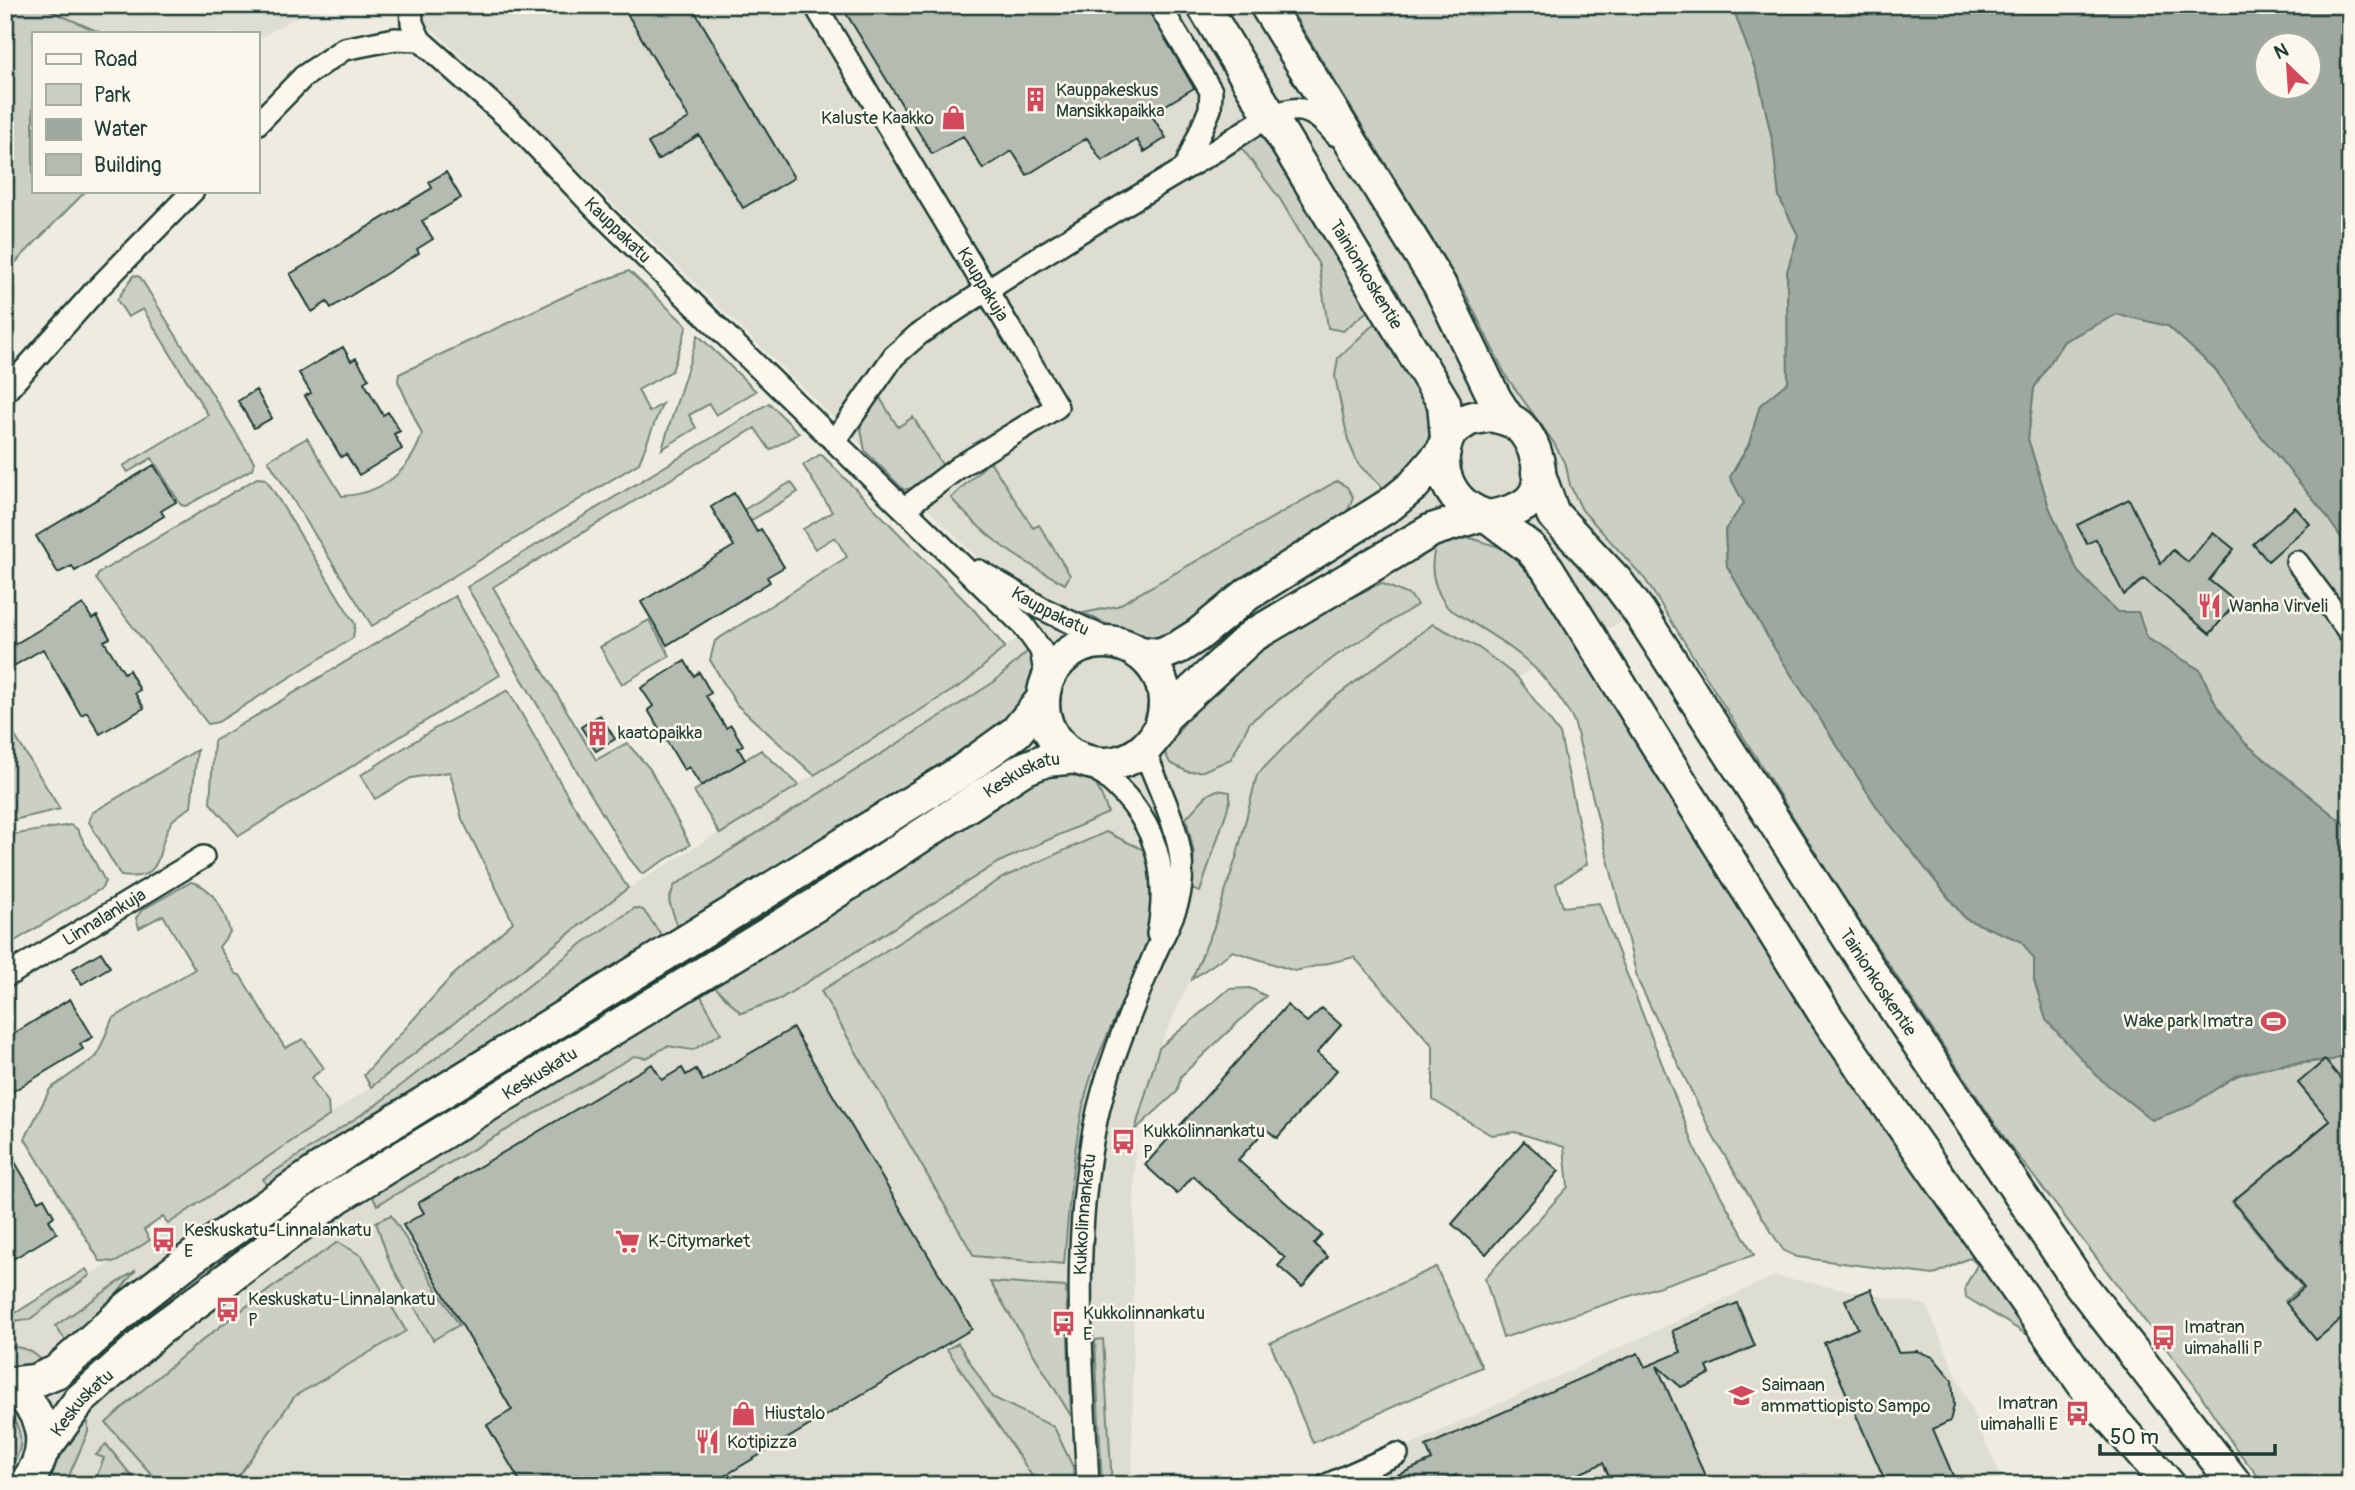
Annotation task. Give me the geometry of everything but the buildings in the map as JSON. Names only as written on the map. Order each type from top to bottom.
[{"type":"main road","name":"Tainionkoskentie","points":[[1203,5],[1444,403],[1445,444]]},
{"type":"main road","points":[[1164,717],[1252,636],[1432,530],[1523,506],[1533,497],[1538,472],[1536,456],[1527,435],[1508,419],[1495,399],[1439,284],[1266,5]]},
{"type":"main road","points":[[1127,648],[1154,668],[1164,688],[1164,717],[1157,734],[1144,749],[1112,764],[1080,759],[1063,747],[1052,734],[1045,717],[1045,691],[1059,662],[1068,654],[1090,644],[1127,648],[1159,655],[1179,647],[1248,594],[1391,504],[1414,485],[1455,426],[1469,419],[1490,415],[1508,419]]},
{"type":"main road","points":[[1445,444],[1444,473],[1448,484],[1466,508],[1484,516],[1530,548],[1547,568],[1828,1019],[2092,1395],[2169,1485]]},
{"type":"main road","name":"Tainionkoskentie","points":[[1538,472],[1553,514],[1617,582],[1638,610],[1870,971],[2081,1285],[2236,1485]]},
{"type":"main road","name":"Keskuskatu","points":[[6,1384],[34,1381],[56,1371],[130,1306],[194,1256],[348,1150],[962,771],[1016,732],[1045,691]]},
{"type":"main road","name":"Keskuskatu","points":[[37,1471],[80,1400],[157,1331],[339,1196],[817,904],[1023,769],[1046,760],[1080,759]]},
{"type":"main road","points":[[6,1384],[27,1399],[38,1415],[37,1471]]},
{"type":"street","points":[[259,122],[303,76],[335,53],[372,41],[420,40],[412,23],[411,5]]},
{"type":"street","name":"Kauppakuja","points":[[815,5],[1057,407],[959,467],[905,508]]},
{"type":"street","points":[[1159,5],[1211,91],[1210,109],[1185,168]]},
{"type":"street","name":"Kauppakatu","points":[[420,40],[518,127],[596,209],[954,555],[1032,635],[1041,650],[1045,691]]},
{"type":"street","points":[[835,441],[894,356],[919,334],[988,289],[1270,118],[1292,110],[1304,110],[1318,117],[1358,156]]},
{"type":"street","points":[[5,392],[95,291],[192,192]]},
{"type":"street","name":"Kauppakatu","points":[[954,555],[1042,609],[1127,648]]},
{"type":"street","points":[[2297,562],[2350,633]]},
{"type":"street","name":"Kukkolinnankatu","points":[[1088,1485],[1078,1322],[1082,1221],[1095,1124],[1110,1070],[1154,954],[1176,915],[1180,898],[1181,858],[1176,833],[1144,749]]},
{"type":"street","name":"Kukkolinnankatu","points":[[1080,759],[1107,776],[1127,796],[1153,839],[1163,865],[1164,894],[1154,954]]},
{"type":"street","name":"Linnalankuja","points":[[5,976],[202,857]]},
{"type":"street","points":[[1327,1485],[1397,1454]]},
{"type":"shaded area","points":[[38,5],[339,5],[294,18],[259,39],[259,32],[99,32]]},
{"type":"shaded area","points":[[381,5],[1732,5],[1727,566],[1517,677],[1479,648],[1237,855],[1214,927],[1159,1048],[1135,1130],[1132,1485],[5,1485],[5,1322],[30,1319],[90,1275],[150,1240],[168,1224],[371,1087],[628,888],[966,682],[1005,647],[1043,621],[436,32]]},
{"type":"shaded area","name":"Saimaan ammattiopisto Sampo","points":[[1774,1276],[1926,1305],[2004,1485],[1323,1485]]},
{"type":"green space","points":[[5,5],[38,5],[99,32],[32,32],[32,192],[85,192],[5,273]]},
{"type":"green space","points":[[1288,5],[1732,5],[1759,80],[1773,144],[1779,197],[1798,235],[1787,272],[1788,382],[1760,405],[1749,444],[1730,477],[1744,503],[1725,530],[1727,566],[1776,651],[1879,810],[1965,919],[2021,941],[2034,959],[2034,980],[2190,1106],[2225,1082],[2251,1071],[2323,1060],[2350,1051],[2350,1104],[2232,1202],[2302,1287],[2285,1301],[2314,1336],[2350,1307],[2350,1485],[2265,1485],[2234,1446],[2195,1386],[2008,1143],[1835,884],[1645,579],[1582,510],[1570,485],[1566,466],[1554,443],[1506,376],[1465,293]]},
{"type":"green space","points":[[1262,132],[1370,309],[1343,331],[1328,328],[1319,265],[1280,199],[1241,147]]},
{"type":"green space","points":[[629,271],[687,326],[672,371],[638,390],[649,412],[662,404],[639,463],[372,626],[268,460],[307,438],[342,496],[381,486],[402,470],[422,434],[398,381],[399,374],[576,291]]},
{"type":"green space","points":[[134,275],[140,277],[254,462],[252,469],[186,506],[181,505],[152,458],[128,472],[123,466],[208,415],[143,309],[128,317],[117,300]]},
{"type":"green space","points":[[2117,314],[2168,326],[2215,369],[2261,436],[2322,510],[2350,550],[2350,829],[2245,743],[2216,705],[2200,670],[2147,638],[2138,612],[2117,612],[2078,572],[2049,507],[2028,439],[2034,388],[2064,341]]},
{"type":"green space","points":[[1377,321],[1409,367],[1425,400],[1429,417],[1429,435],[1424,453],[1397,488],[1383,488],[1358,464],[1348,440],[1335,376],[1338,358]]},
{"type":"green space","points":[[698,335],[756,391],[716,415],[709,404],[689,415],[696,428],[662,449]]},
{"type":"green space","points":[[877,393],[898,427],[913,417],[944,468],[923,485],[904,490],[865,451],[860,424]]},
{"type":"green space","points":[[769,403],[799,433],[770,450],[755,428],[493,587],[596,760],[627,743],[650,769],[690,845],[642,874],[629,858],[467,587]]},
{"type":"green space","points":[[821,454],[974,610],[1005,647],[966,682],[814,775],[737,705],[710,660],[715,641],[847,557],[835,537],[815,549],[803,529],[832,512],[803,465]]},
{"type":"green space","points":[[990,461],[1033,528],[1039,525],[1070,575],[1065,584],[1004,547],[951,498]]},
{"type":"green space","points":[[257,478],[266,479],[355,624],[353,638],[218,722],[208,724],[96,579],[99,573]]},
{"type":"green space","points":[[1337,481],[1347,487],[1353,497],[1345,518],[1180,633],[1147,640],[1122,632],[1084,613],[1117,606]]},
{"type":"green space","points":[[791,482],[798,492],[747,523],[740,512]]},
{"type":"green space","points":[[1470,538],[1509,550],[1537,580],[2041,1337],[2026,1334],[1966,1297],[1965,1287],[1977,1265],[1971,1257],[1933,1275],[1797,1257],[1784,1251],[1714,1138],[1638,981],[1574,721],[1548,682],[1534,667],[1504,643],[1448,608],[1439,593],[1433,570],[1436,546],[1451,539]]},
{"type":"green space","points":[[1381,583],[1411,596],[1417,605],[1337,655],[1250,722],[1231,759],[1203,771],[1188,772],[1170,763],[1165,753],[1185,723],[1207,696],[1232,672],[1288,632]]},
{"type":"green space","points":[[455,596],[500,675],[239,836],[210,803],[214,741]]},
{"type":"green space","points":[[649,620],[670,656],[622,684],[600,647]]},
{"type":"green space","points":[[1433,624],[1479,648],[1517,677],[1560,734],[1587,864],[1556,884],[1563,907],[1599,903],[1697,1153],[1754,1255],[1503,1338],[1485,1278],[1568,1187],[1564,1147],[1515,1132],[1491,1135],[1433,1100],[1433,1046],[1354,957],[1295,971],[1233,951],[1192,979],[1214,927],[1237,855],[1257,775],[1327,703]]},
{"type":"green space","points":[[1030,649],[1033,680],[1030,692],[1018,711],[987,743],[270,1190],[263,1179],[376,1105],[583,943],[635,908],[643,910],[663,937],[678,928],[669,901],[674,886],[994,682]]},
{"type":"green space","points":[[508,690],[569,798],[628,888],[371,1087],[364,1075],[450,978],[513,922],[462,819],[450,772],[411,778],[375,799],[361,775],[434,729]]},
{"type":"green space","points":[[5,720],[60,809],[5,822]]},
{"type":"green space","points":[[197,750],[191,807],[172,821],[153,868],[146,874],[121,876],[89,822],[92,813]]},
{"type":"green space","points":[[761,750],[799,785],[720,834],[694,791]]},
{"type":"green space","points":[[1069,768],[1091,779],[1108,813],[999,862],[780,999],[741,1013],[715,987],[701,996],[721,1033],[693,1050],[667,1046],[647,1058],[634,1056],[377,1205],[369,1190],[1026,777]]},
{"type":"green space","points":[[1217,790],[1230,792],[1230,801],[1200,892],[1191,889],[1194,853],[1186,818],[1207,795]]},
{"type":"green space","points":[[70,825],[77,829],[105,881],[102,888],[5,947],[5,836]]},
{"type":"green space","points":[[1106,832],[1144,850],[1154,906],[1141,958],[1101,1049],[1086,1094],[1074,1157],[1064,1264],[974,1256],[821,991],[1004,877]]},
{"type":"green space","points":[[191,882],[199,884],[212,894],[221,908],[230,932],[219,947],[236,974],[240,975],[285,1048],[303,1039],[324,1068],[311,1078],[328,1102],[329,1116],[168,1224],[163,1217],[144,1230],[150,1240],[116,1262],[100,1261],[25,1139],[50,1089],[97,1056],[112,1019],[195,969],[163,915],[139,928],[136,918],[142,910]]},
{"type":"green space","points":[[1250,988],[1266,996],[1181,1076],[1177,1092],[1135,1130],[1159,1048],[1229,989]]},
{"type":"green space","points":[[391,1215],[459,1325],[433,1340],[389,1261],[376,1222]]},
{"type":"green space","points":[[338,1242],[362,1256],[406,1331],[295,1396],[232,1485],[161,1485],[106,1423],[218,1328]]},
{"type":"green space","points":[[1436,1267],[1482,1367],[1313,1443],[1270,1343]]},
{"type":"green space","points":[[86,1269],[90,1275],[30,1319],[5,1322],[5,1315],[17,1312]]},
{"type":"green space","points":[[136,1270],[100,1315],[68,1343],[55,1326]]},
{"type":"green space","points":[[990,1282],[1066,1287],[1071,1416]]},
{"type":"green space","points":[[1103,1339],[1112,1485],[1102,1485],[1095,1340]]},
{"type":"green space","points":[[958,1343],[992,1397],[1054,1427],[1073,1467],[1074,1485],[1038,1485],[947,1349]]},
{"type":"green space","points":[[5,1346],[28,1350],[45,1365],[5,1372]]},
{"type":"green space","points":[[5,1410],[12,1417],[19,1432],[20,1449],[5,1471]]},
{"type":"green space","points":[[84,1418],[88,1422],[88,1432],[65,1485],[51,1485],[51,1467],[55,1458]]},
{"type":"green space","points":[[106,1444],[139,1485],[82,1485],[87,1476],[95,1480],[104,1458],[96,1455]]},
{"type":"water","points":[[1732,5],[2350,5],[2350,550],[2322,510],[2261,436],[2215,369],[2168,326],[2117,314],[2064,341],[2034,388],[2028,439],[2049,507],[2078,572],[2117,612],[2138,612],[2147,638],[2200,670],[2216,705],[2245,743],[2350,829],[2350,1051],[2333,1060],[2289,1063],[2237,1075],[2190,1106],[2152,1120],[2099,1078],[2046,1020],[2034,980],[2034,959],[2021,941],[1966,919],[1879,810],[1776,651],[1727,566],[1725,530],[1744,503],[1730,477],[1749,444],[1760,405],[1788,382],[1787,272],[1798,235],[1779,197],[1773,144],[1759,80]]},
{"type":"place","name":"Kauppakeskus Mansikkapaikka","points":[[1036,100]]},
{"type":"place","name":"Kaluste Kaakko","points":[[954,118]]},
{"type":"place","name":"Wanha Virveli","points":[[2209,606]]},
{"type":"place","name":"kaatopaikka","points":[[598,733]]},
{"type":"place","name":"Wake park Imatra","points":[[2273,1021]]},
{"type":"place","name":"Kukkolinnankatu P","points":[[1123,1141]]},
{"type":"place","name":"Keskuskatu-Linnalankatu E","points":[[164,1240]]},
{"type":"place","name":"K-Citymarket","points":[[628,1241]]},
{"type":"place","name":"Keskuskatu-Linnalankatu P","points":[[228,1309]]},
{"type":"place","name":"Kukkolinnankatu E","points":[[1063,1323]]},
{"type":"place","name":"Imatran uimahalli P","points":[[2164,1337]]},
{"type":"place","name":"Saimaan ammattiopisto Sampo","points":[[1741,1395]]},
{"type":"place","name":"Hiustalo","points":[[744,1413]]},
{"type":"place","name":"Imatran uimahalli E","points":[[2078,1413]]},
{"type":"place","name":"Kotipizza","points":[[707,1442]]}]
